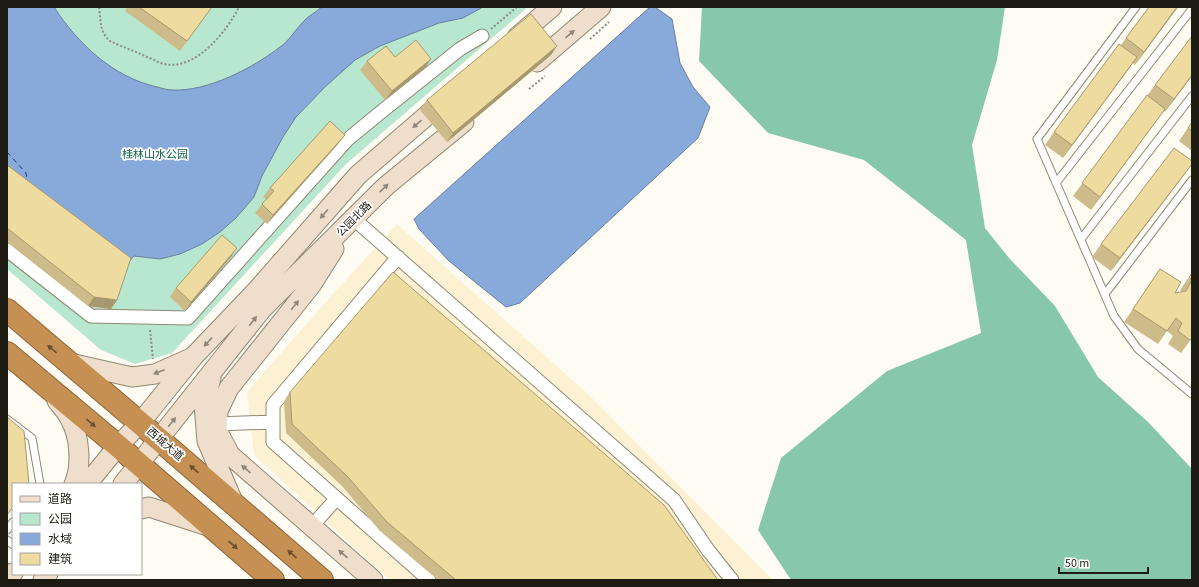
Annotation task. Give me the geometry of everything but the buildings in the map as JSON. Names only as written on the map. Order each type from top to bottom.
[{"type":"highway","name":"西城大道","points":[[7,310],[322,580]]},
{"type":"highway","points":[[7,353],[140,464],[273,580]]},
{"type":"main road","points":[[505,48],[552,7]]},
{"type":"main road","points":[[525,71],[601,7]]},
{"type":"main road","points":[[88,483],[118,446],[140,423],[194,356],[257,290],[358,175],[458,89]]},
{"type":"main road","name":"公园北路","points":[[124,483],[262,309],[386,186],[476,112]]},
{"type":"main road","points":[[354,219],[312,284],[229,388],[218,411],[217,430],[230,455],[373,580]]},
{"type":"main road","points":[[70,363],[132,377],[155,374],[194,356]]},
{"type":"main road","points":[[213,372],[204,405],[207,441],[234,504]]},
{"type":"main road","points":[[47,386],[70,419],[76,434],[79,459],[74,483]]},
{"type":"main road","points":[[142,509],[149,507],[213,528]]},
{"type":"street","points":[[7,250],[91,316],[188,318],[347,140],[460,49],[482,36]]},
{"type":"street","points":[[354,219],[674,500],[708,550],[732,580]]},
{"type":"street","points":[[398,258],[273,405],[273,442],[429,580]]},
{"type":"street","points":[[217,424],[273,422]]},
{"type":"street","points":[[312,526],[337,498]]},
{"type":"lane","points":[[1136,7],[1037,140],[1114,316],[1138,348],[1192,394]]},
{"type":"lane","points":[[1056,183],[1192,9]]},
{"type":"lane","points":[[1081,239],[1192,96]]},
{"type":"lane","points":[[1104,294],[1192,180]]},
{"type":"lane","points":[[7,419],[32,438],[40,483]]},
{"type":"path","points":[[99,7],[102,31],[110,41],[165,64],[186,62],[202,53],[221,36],[240,7]]},
{"type":"path","points":[[482,36],[517,7]]},
{"type":"path","points":[[148,317],[155,374]]},
{"type":"shaded area","points":[[397,224],[587,393],[773,580],[390,580],[254,455],[247,392]]},
{"type":"green space","name":"桂林山水公园","points":[[7,7],[528,7],[346,164],[172,353],[135,364],[101,350],[7,269]]},
{"type":"green space","points":[[702,7],[1005,7],[997,60],[972,145],[985,228],[1009,258],[1055,306],[1098,377],[1148,422],[1192,469],[1192,580],[791,580],[758,530],[781,458],[887,371],[981,333],[966,240],[864,160],[768,133],[699,61]]},
{"type":"water","points":[[7,7],[54,7],[74,34],[111,67],[141,82],[157,87],[172,90],[186,90],[214,83],[257,63],[283,45],[305,20],[322,7],[483,7],[463,18],[439,23],[380,46],[355,60],[325,87],[296,117],[283,137],[262,176],[254,197],[236,218],[220,232],[202,244],[180,254],[160,259],[134,256],[124,267],[7,179]]},
{"type":"water","points":[[650,7],[655,7],[672,19],[680,63],[693,87],[710,107],[698,138],[520,303],[506,307],[449,261],[419,229],[414,219]]},
{"type":"ferry route","points":[[7,152],[26,173],[27,180]]}]
